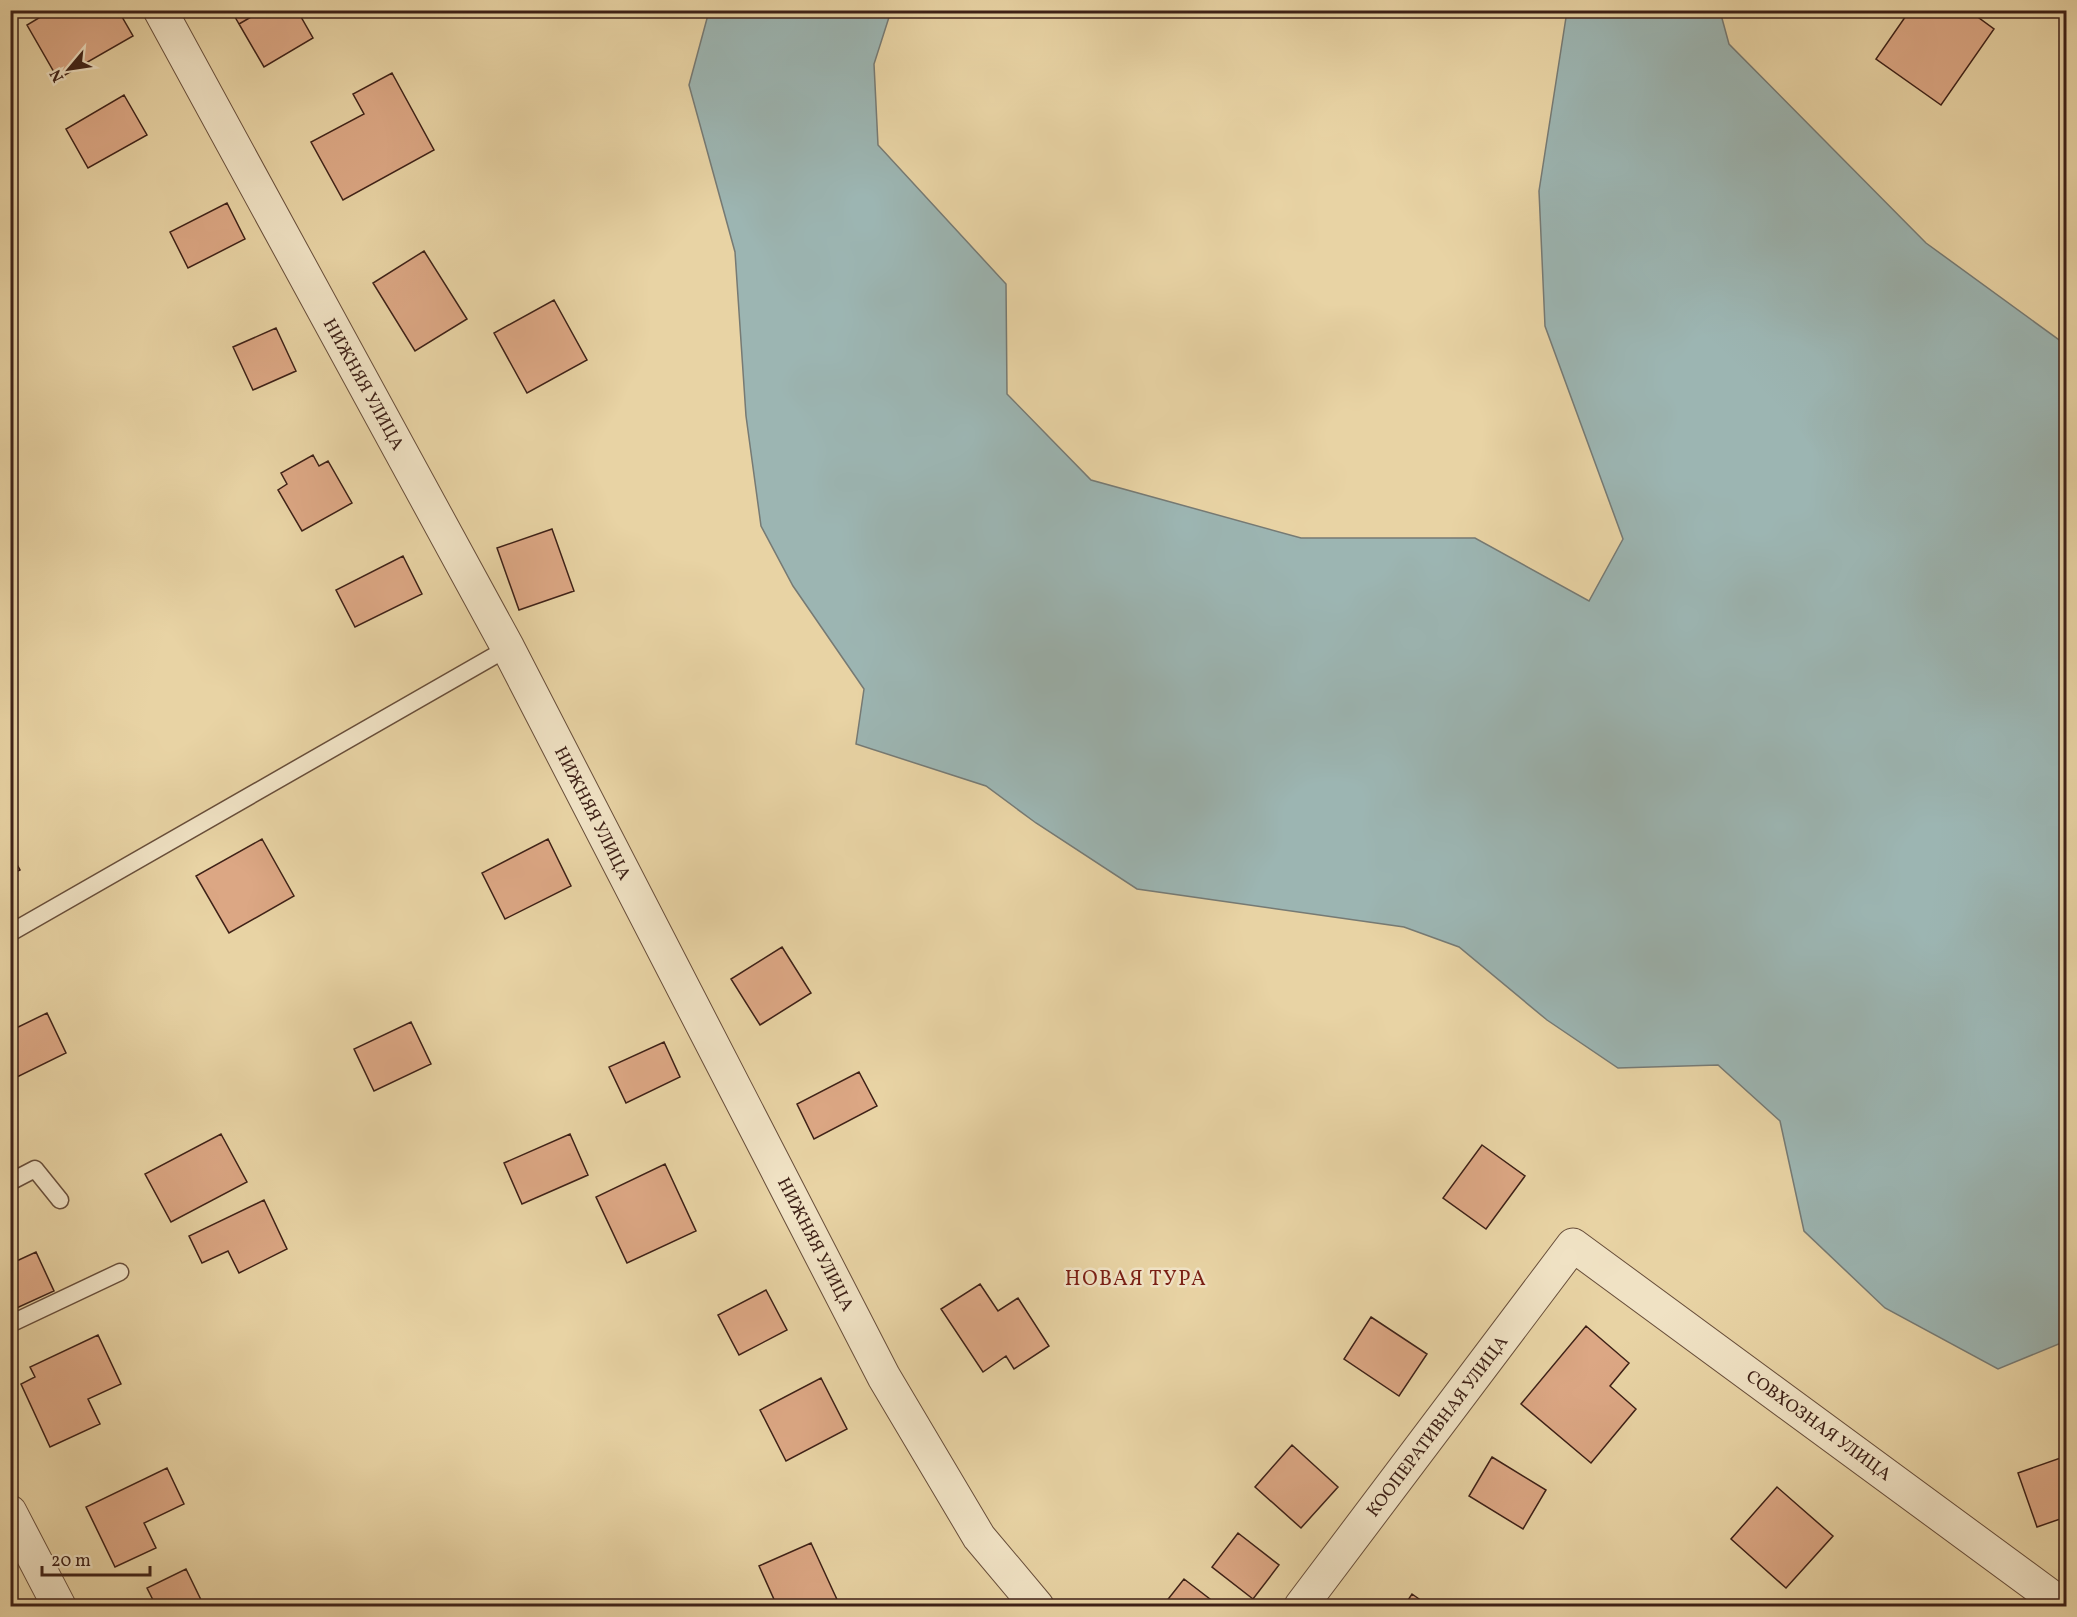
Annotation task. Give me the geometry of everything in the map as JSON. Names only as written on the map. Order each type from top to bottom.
[{"type":"street","name":"НИЖНЯЯ УЛИЦА","points":[[160,10],[508,648],[884,1377],[979,1536],[1037,1606]]},
{"type":"street","name":"СОВХОЗНАЯ УЛИЦА","points":[[1574,1245],[2062,1597]]},
{"type":"street","name":"КООПЕРАТИВНАЯ УЛИЦА","points":[[1301,1606],[1574,1245]]},
{"type":"street","points":[[10,1512],[59,1606]]},
{"type":"lane","points":[[10,933],[508,648]]},
{"type":"lane","points":[[10,1182],[35,1169],[60,1200]]},
{"type":"lane","points":[[10,1324],[120,1272]]},
{"type":"water","points":[[709,11],[891,11],[874,64],[878,145],[1006,284],[1007,394],[1091,480],[1301,538],[1475,538],[1589,601],[1623,539],[1545,326],[1539,191],[1567,11],[1720,11],[1729,44],[1926,243],[2066,345],[2066,1341],[1998,1369],[1885,1308],[1804,1231],[1780,1121],[1718,1065],[1618,1068],[1547,1020],[1459,947],[1404,927],[1137,889],[1036,823],[986,786],[856,744],[864,689],[793,586],[761,526],[746,416],[735,252],[689,85]]},
{"type":"building","points":[[52,10],[118,10],[133,36],[58,79],[27,25]]},
{"type":"building","points":[[231,10],[263,10],[239,24]]},
{"type":"building","points":[[263,10],[297,10],[313,38],[264,67],[239,24]]},
{"type":"building","points":[[1910,10],[1968,10],[1994,29],[1941,105],[1876,59]]},
{"type":"building","points":[[392,73],[434,150],[343,200],[311,142],[364,114],[353,94]]},
{"type":"building","points":[[124,95],[147,135],[88,168],[66,129]]},
{"type":"building","points":[[227,203],[245,239],[188,268],[170,232]]},
{"type":"building","points":[[424,251],[467,319],[415,351],[373,283]]},
{"type":"building","points":[[554,300],[587,360],[527,393],[494,333]]},
{"type":"building","points":[[276,328],[296,371],[253,390],[233,347]]},
{"type":"building","points":[[313,455],[319,466],[328,461],[352,503],[302,531],[278,490],[287,484],[281,473]]},
{"type":"building","points":[[552,529],[574,591],[519,610],[497,548]]},
{"type":"building","points":[[403,556],[422,594],[355,627],[336,590]]},
{"type":"building","points":[[262,839],[294,896],[229,933],[196,876]]},
{"type":"building","points":[[548,839],[571,886],[505,919],[482,873]]},
{"type":"building","points":[[10,852],[20,870],[10,875]]},
{"type":"building","points":[[782,947],[811,993],[760,1025],[731,979]]},
{"type":"building","points":[[47,1013],[66,1053],[17,1077],[10,1063],[10,1031]]},
{"type":"building","points":[[411,1022],[431,1064],[374,1091],[354,1049]]},
{"type":"building","points":[[664,1042],[680,1077],[626,1103],[609,1067]]},
{"type":"building","points":[[859,1072],[877,1106],[814,1139],[797,1104]]},
{"type":"building","points":[[221,1134],[247,1182],[171,1222],[145,1174]]},
{"type":"building","points":[[570,1134],[588,1175],[522,1204],[504,1163]]},
{"type":"building","points":[[1482,1145],[1525,1176],[1486,1229],[1443,1198]]},
{"type":"building","points":[[665,1164],[696,1231],[627,1263],[596,1197]]},
{"type":"building","points":[[264,1200],[287,1249],[239,1273],[228,1251],[202,1263],[189,1236]]},
{"type":"building","points":[[36,1252],[54,1291],[10,1311],[10,1264]]},
{"type":"building","points":[[980,1284],[998,1311],[1018,1298],[1049,1346],[1014,1369],[1006,1356],[983,1372],[941,1309]]},
{"type":"building","points":[[766,1290],[787,1330],[739,1355],[718,1315]]},
{"type":"building","points":[[1371,1317],[1427,1354],[1399,1396],[1344,1359]]},
{"type":"building","points":[[1586,1326],[1629,1363],[1610,1386],[1636,1409],[1591,1463],[1521,1404]]},
{"type":"building","points":[[98,1335],[121,1384],[88,1399],[100,1424],[50,1447],[21,1384],[35,1377],[30,1367]]},
{"type":"building","points":[[821,1378],[847,1429],[786,1461],[760,1410]]},
{"type":"building","points":[[1292,1445],[1338,1487],[1301,1528],[1255,1487]]},
{"type":"building","points":[[2066,1456],[2066,1517],[2037,1527],[2018,1473]]},
{"type":"building","points":[[1492,1457],[1546,1490],[1523,1529],[1469,1496]]},
{"type":"building","points":[[167,1468],[184,1504],[144,1523],[156,1548],[115,1567],[86,1507]]},
{"type":"building","points":[[1777,1487],[1833,1536],[1786,1588],[1731,1539]]},
{"type":"building","points":[[1238,1533],[1279,1565],[1253,1599],[1212,1567]]},
{"type":"building","points":[[811,1543],[840,1606],[777,1606],[759,1566]]},
{"type":"building","points":[[186,1569],[204,1606],[156,1606],[147,1588]]},
{"type":"building","points":[[1184,1579],[1219,1606],[1170,1606],[1165,1603]]},
{"type":"building","points":[[1412,1594],[1429,1606],[1404,1606]]},
{"type":"district","name":"НОВАЯ ТУРА","points":[[1136,1278]]}]
